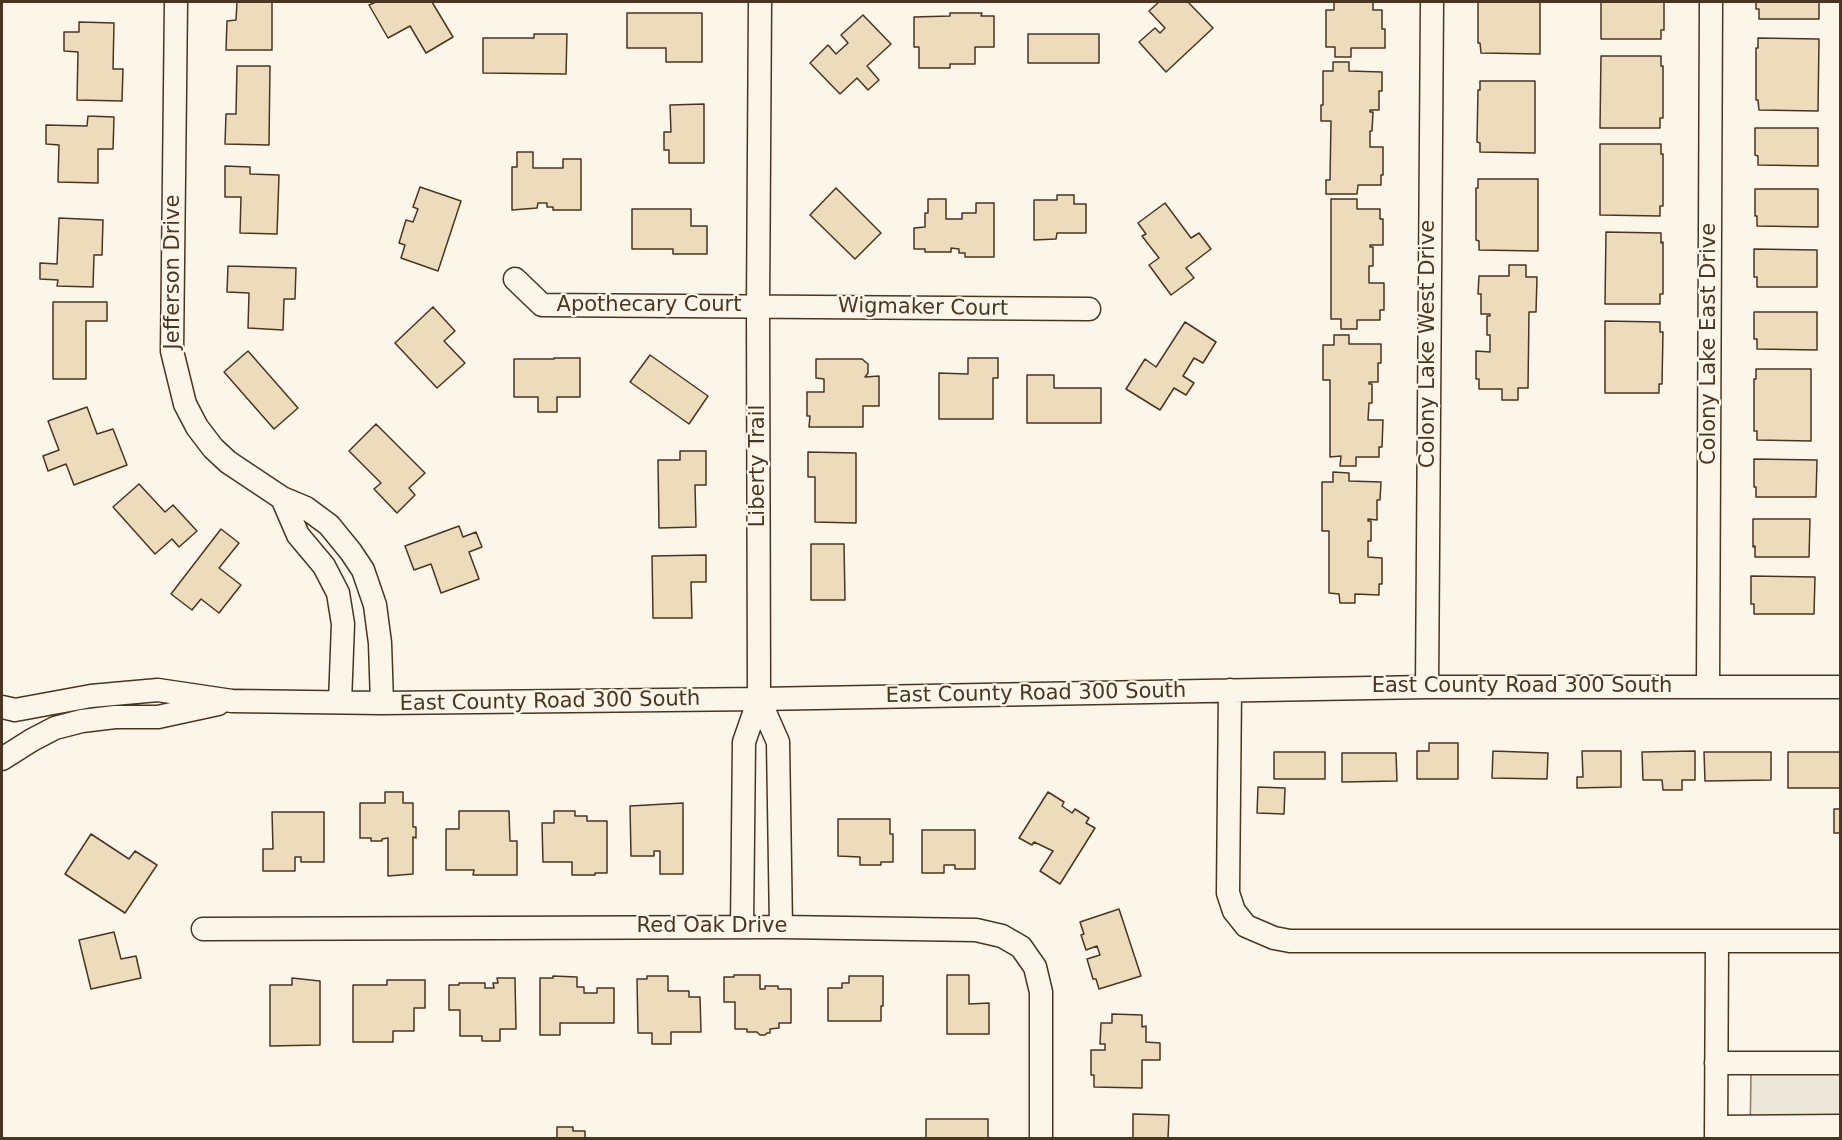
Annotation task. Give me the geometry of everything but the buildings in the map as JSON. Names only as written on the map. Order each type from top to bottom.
[{"type":"street","name":"Jefferson Drive","points":[[176,2],[172,351],[185,404],[197,427],[213,448],[228,462],[282,498],[306,508],[329,525],[351,552],[368,581],[375,605],[380,642],[382,704]]},
{"type":"street","name":"Liberty Trail","points":[[760,2],[759,699],[778,742],[781,927]]},
{"type":"street","name":"Colony Lake West Drive","points":[[1427,687],[1432,2]]},
{"type":"street","name":"Colony Lake East Drive","points":[[1708,686],[1712,2]]},
{"type":"street","name":"Apothecary Court","points":[[515,279],[542,305],[758,306]]},
{"type":"street","name":"Wigmaker Court","points":[[758,306],[1089,309]]},
{"type":"street","points":[[282,498],[297,534],[324,566],[338,593],[343,624],[340,702]]},
{"type":"street","points":[[338,593],[368,581]]},
{"type":"street","name":"East County Road 300 South","points":[[2,707],[15,710],[91,696],[158,690],[231,700],[382,704],[1427,687],[1840,687]]},
{"type":"street","points":[[1230,690],[1228,893],[1234,911],[1246,926],[1274,938],[1290,941],[1840,941]]},
{"type":"street","points":[[742,927],[744,742],[759,699]]},
{"type":"street","name":"East County Road 300 South","points":[[2,759],[55,728],[82,721],[115,717],[158,717],[231,700]]},
{"type":"street","name":"Red Oak Drive","points":[[203,929],[781,927],[976,930],[1002,936],[1021,948],[1035,967],[1041,992],[1041,1138]]},
{"type":"street","points":[[1717,941],[1716,1133],[1840,1126]]},
{"type":"street","points":[[1716,1063],[1840,1063]]},
{"type":"shaded area","points":[[1751,1073],[1840,1073],[1840,1138],[1750,1138]]}]
